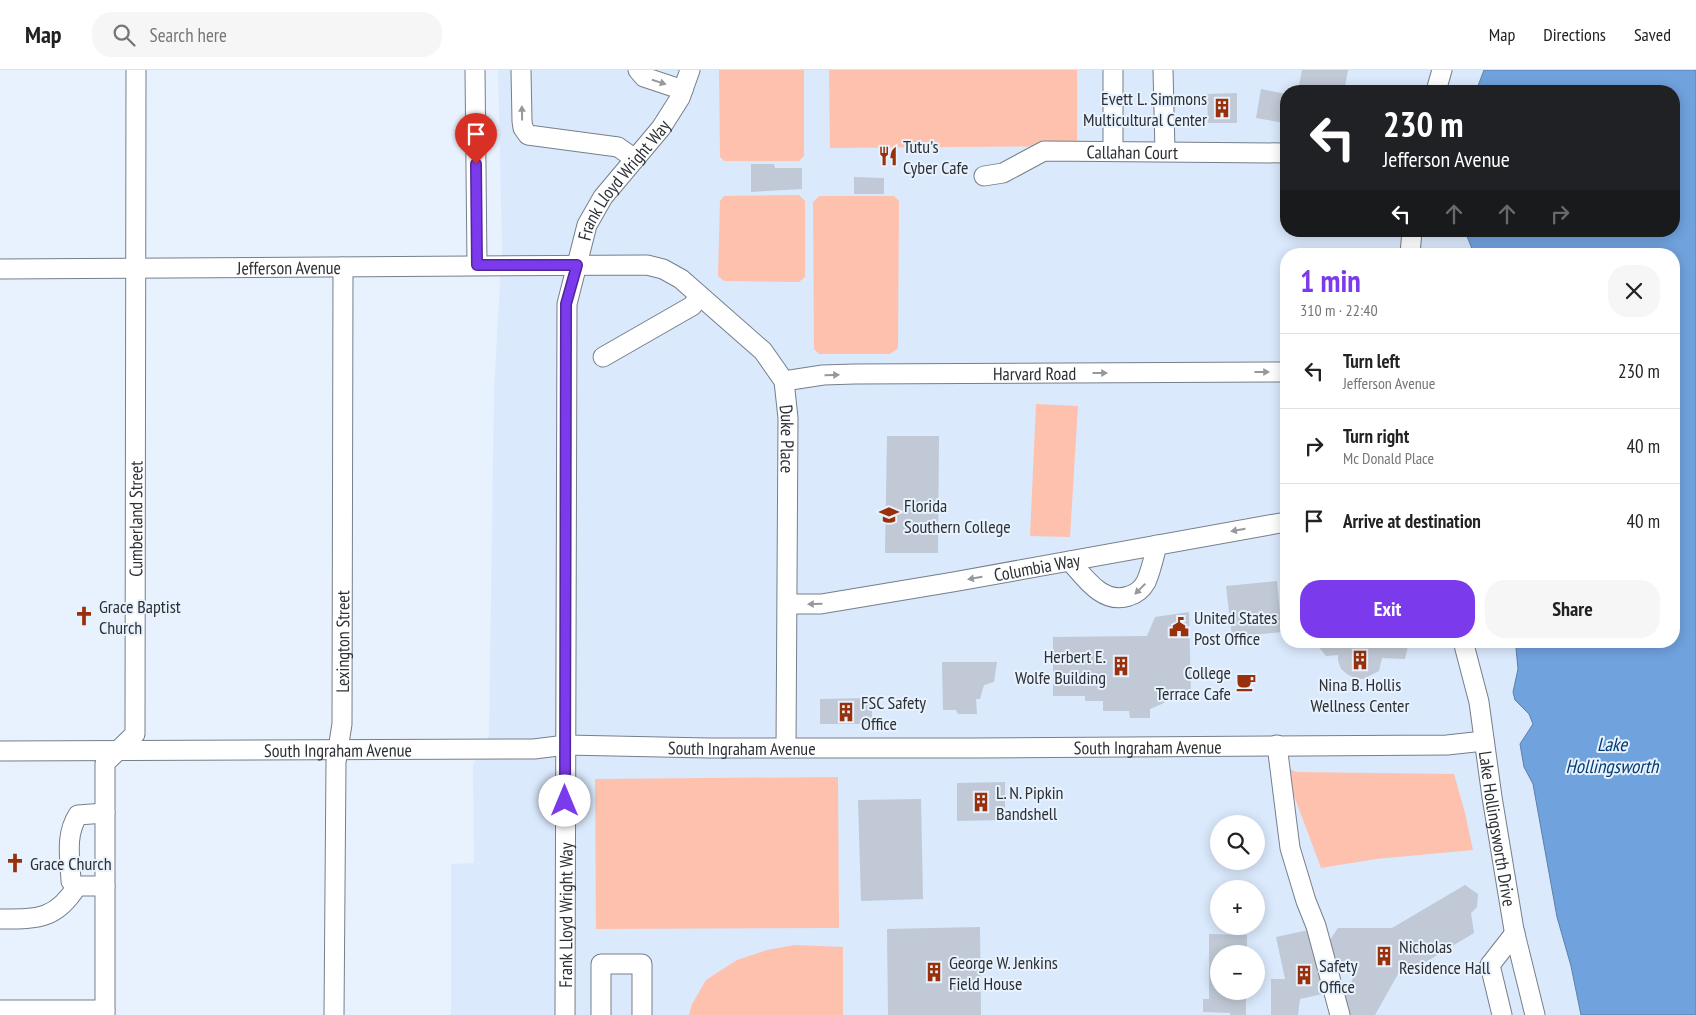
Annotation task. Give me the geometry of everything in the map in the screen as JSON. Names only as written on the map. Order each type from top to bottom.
[{"type":"street","name":"Cumberland Street","points":[[105,1013],[105,763],[135,734],[136,70]]},
{"type":"street","points":[[475,70],[477,265]]},
{"type":"street","points":[[521,70],[522,121],[528,134],[618,147],[635,159]]},
{"type":"street","points":[[638,70],[644,77],[683,90]]},
{"type":"street","name":"Frank Lloyd Wright Way","points":[[564,1015],[566,304],[587,225],[603,196],[661,128],[680,98],[690,70]]},
{"type":"street","points":[[1113,70],[1114,150]]},
{"type":"street","points":[[1163,70],[1165,151]]},
{"type":"street","points":[[1438,85],[1442,70]]},
{"type":"street","name":"Callahan Court","points":[[984,176],[1003,173],[1044,150],[1280,152]]},
{"type":"street","name":"Jefferson Avenue","points":[[0,269],[577,265]]},
{"type":"street","name":"Duke Place","points":[[577,265],[647,265],[663,269],[681,279],[763,352],[784,381],[788,418],[786,748]]},
{"type":"street","name":"Lexington Street","points":[[334,1015],[336,762],[342,715],[343,268]]},
{"type":"street","points":[[603,357],[692,306],[700,296]]},
{"type":"street","name":"Harvard Road","points":[[784,381],[823,375],[854,374],[1280,372]]},
{"type":"street","name":"Columbia Way","points":[[788,604],[821,604],[1280,523]]},
{"type":"street","points":[[1070,561],[1095,589],[1111,597],[1125,598],[1137,594],[1146,582],[1157,545]]},
{"type":"street","name":"Lake Hollingsworth Drive","points":[[1465,648],[1479,702],[1500,850],[1515,933],[1535,1015]]},
{"type":"street","name":"South Ingraham Avenue","points":[[0,751],[534,749],[566,745],[786,748],[1278,746],[1447,744],[1484,741]]},
{"type":"street","points":[[1278,746],[1290,848],[1306,901],[1316,926],[1340,1015]]},
{"type":"street","points":[[105,813],[78,815],[72,824],[69,837],[71,881],[77,886],[105,886]]},
{"type":"street","points":[[0,919],[38,918],[54,912],[68,902],[77,886]]},
{"type":"street","points":[[1502,1015],[1490,965],[1515,933]]},
{"type":"street","points":[[601,1015],[601,964],[642,964],[642,1015]]},
{"type":"street","points":[[0,1010],[105,1013]]},
{"type":"shaded area","name":"Florida Southern College","points":[[498,70],[1527,70],[1523,85],[1280,85],[1280,237],[1497,237],[1496,248],[1280,248],[1280,648],[1525,648],[1605,1015],[451,1015],[451,864],[474,863],[473,765],[489,735],[494,389],[502,248]]},
{"type":"shaded area","points":[[719,70],[804,70],[804,156],[799,161],[724,161],[720,157]]},
{"type":"shaded area","points":[[829,70],[1077,70],[1077,146],[830,148]]},
{"type":"shaded area","points":[[799,195],[805,201],[805,277],[799,282],[724,281],[718,276],[720,201],[724,196]]},
{"type":"shaded area","points":[[819,196],[894,196],[899,201],[898,348],[890,354],[819,354],[814,349],[813,202]]},
{"type":"shaded area","points":[[1036,404],[1078,406],[1070,537],[1030,536]]},
{"type":"shaded area","points":[[1283,766],[1296,772],[1454,774],[1473,850],[1376,859],[1321,868]]},
{"type":"shaded area","points":[[838,777],[839,928],[596,929],[595,779]]},
{"type":"shaded area","points":[[795,945],[843,947],[843,1015],[689,1015],[692,1004],[706,980],[737,960],[767,950]]},
{"type":"water","name":"Lake Hollingsworth","points":[[1484,70],[1696,70],[1696,1015],[1581,1015],[1571,966],[1557,917],[1533,784],[1524,767],[1520,744],[1533,724],[1529,714],[1515,700],[1513,692],[1518,669],[1516,648],[1680,648],[1680,248],[1472,248],[1467,237],[1680,237],[1680,85],[1478,85]]},
{"type":"building","points":[[1302,70],[1348,70],[1345,85],[1299,85]]},
{"type":"building","points":[[1261,89],[1280,93],[1280,122],[1256,118]]},
{"type":"building","name":"Evett L. Simmons Multicultural Center","points":[[1237,93],[1237,123],[1208,123],[1207,94]]},
{"type":"building","points":[[751,164],[774,164],[775,168],[802,168],[802,189],[751,192]]},
{"type":"building","points":[[854,177],[884,178],[884,194],[854,194]]},
{"type":"building","points":[[887,436],[939,436],[938,553],[885,553]]},
{"type":"building","points":[[1277,581],[1280,632],[1232,637],[1226,586]]},
{"type":"building","name":"Herbert E. Wolfe Building","points":[[1189,612],[1191,696],[1169,695],[1164,703],[1150,709],[1150,718],[1130,718],[1129,711],[1103,711],[1103,701],[1085,701],[1085,696],[1053,696],[1053,637],[1147,636],[1155,617]]},
{"type":"building","name":"Nina B. Hollis Wellness Center","points":[[1320,648],[1408,648],[1405,659],[1382,658],[1379,671],[1363,679],[1354,678],[1341,669],[1338,655],[1326,656]]},
{"type":"building","points":[[942,662],[997,662],[994,682],[984,685],[980,699],[976,699],[977,714],[958,714],[956,710],[943,710]]},
{"type":"building","name":"FSC Safety Office","points":[[872,698],[872,724],[820,724],[820,699]]},
{"type":"building","name":"L. N. Pipkin Bandshell","points":[[1005,782],[1005,820],[957,821],[957,783]]},
{"type":"building","points":[[921,799],[923,899],[861,901],[858,800]]},
{"type":"building","name":"Nicholas Residence Hall","points":[[1465,885],[1478,894],[1477,907],[1471,913],[1474,933],[1414,969],[1403,965],[1375,1015],[1344,1015],[1341,1001],[1360,965],[1340,964],[1325,947],[1338,928],[1392,928]]},
{"type":"building","name":"George W. Jenkins Field House","points":[[980,927],[981,1015],[888,1015],[887,929]]},
{"type":"building","name":"Safety Office","points":[[1313,929],[1327,993],[1300,999],[1298,1015],[1271,1015],[1271,979],[1285,979],[1276,937]]},
{"type":"building","points":[[1209,934],[1247,935],[1247,945],[1210,945],[1210,1000],[1246,1000],[1246,1015],[1203,1012],[1203,999],[1209,999]]},
{"type":"place","name":"Evett L. Simmons Multicultural Center","points":[[1222,108]]},
{"type":"place","name":"Tutu's Cyber Cafe","points":[[888,156]]},
{"type":"place","name":"Florida Southern College","points":[[889,515]]},
{"type":"place","name":"Grace Baptist Church","points":[[84,616]]},
{"type":"place","name":"United States Post Office","points":[[1179,627]]},
{"type":"place","name":"Nina B. Hollis Wellness Center","points":[[1360,660]]},
{"type":"place","name":"Herbert E. Wolfe Building","points":[[1121,666]]},
{"type":"place","name":"College Terrace Cafe","points":[[1246,682]]},
{"type":"place","name":"FSC Safety Office","points":[[846,712]]},
{"type":"place","name":"L. N. Pipkin Bandshell","points":[[981,802]]},
{"type":"place","name":"Grace Church","points":[[15,863]]},
{"type":"place","name":"Nicholas Residence Hall","points":[[1384,956]]},
{"type":"place","name":"George W. Jenkins Field House","points":[[934,972]]},
{"type":"place","name":"Safety Office","points":[[1304,975]]},
{"type":"route","points":[[476,164],[477,265],[577,265],[566,304],[565,801]]}]
